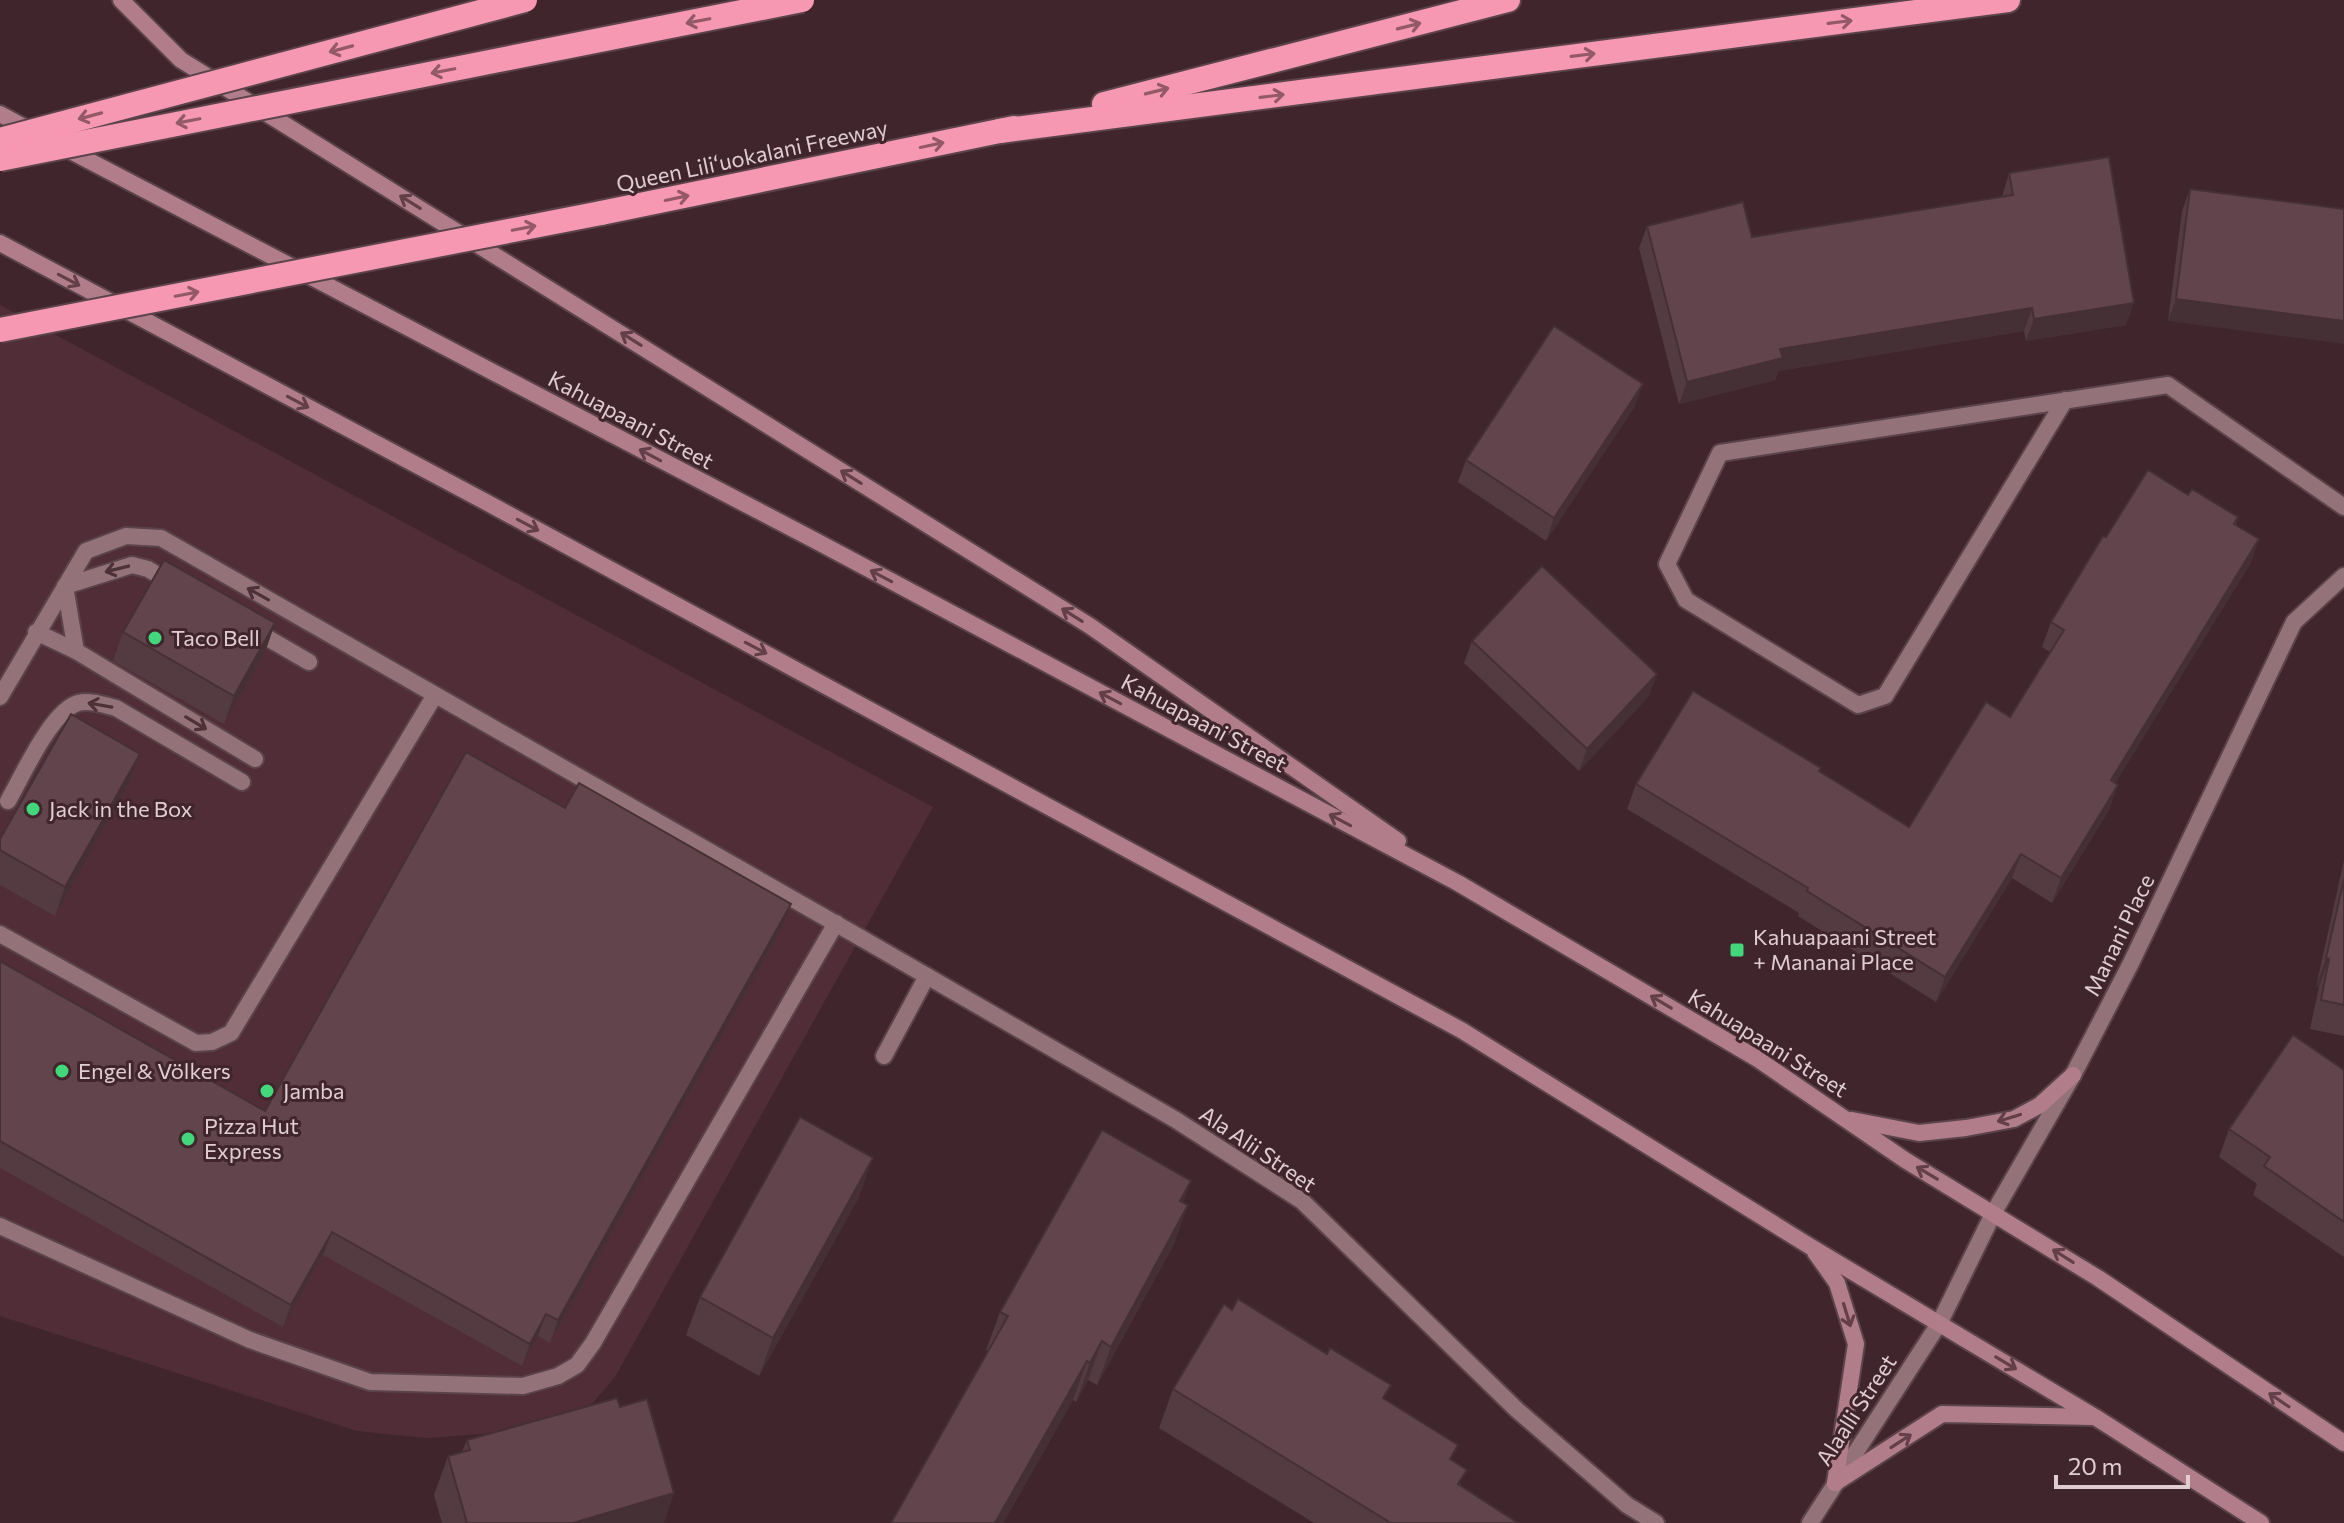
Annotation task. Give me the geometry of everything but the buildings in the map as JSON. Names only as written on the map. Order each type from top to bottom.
[{"type":"highway","points":[[0,140],[525,0]]},
{"type":"highway","points":[[0,159],[802,0]]},
{"type":"highway","name":"Queen Liliʻuokalani Freeway","points":[[0,330],[616,210],[1000,131],[1508,0]]},
{"type":"highway","points":[[1000,131],[2008,0]]},
{"type":"main road","points":[[121,0],[181,60],[1090,626],[1458,883]]},
{"type":"main road","name":"Kahuapaani Street","points":[[0,114],[816,541],[1458,883],[1756,1058],[1905,1160],[2098,1278],[2344,1443]]},
{"type":"main road","points":[[0,243],[1461,1030],[1811,1247],[2095,1417],[2261,1523]]},
{"type":"main road","points":[[1847,1119],[1919,1133],[2014,1119],[2040,1105],[2073,1075]]},
{"type":"main road","points":[[1811,1247],[1837,1283],[1856,1344],[1835,1483]]},
{"type":"main road","points":[[1835,1483],[1942,1414],[2095,1417]]},
{"type":"street","points":[[2065,400],[1885,696],[1858,705],[1686,600],[1667,564],[1720,453],[2065,400],[2168,385],[2344,507]]},
{"type":"street","name":"Ala Alii Street","points":[[65,586],[86,551],[126,536],[161,538],[1176,1120],[1302,1201],[1517,1410],[1627,1505],[1656,1523]]},
{"type":"street","points":[[0,697],[65,586],[132,565],[148,569],[188,592]]},
{"type":"street","name":"Manani Place","points":[[1940,1322],[1994,1212],[2073,1075],[2131,963],[2294,622],[2344,576]]},
{"type":"street","points":[[65,586],[76,651]]},
{"type":"street","points":[[242,623],[309,662]]},
{"type":"street","points":[[36,632],[76,651],[255,759]]},
{"type":"street","points":[[0,934],[196,1043],[212,1042],[231,1033],[435,695]]},
{"type":"street","points":[[8,801],[56,719],[77,703],[97,702],[116,708],[242,782]]},
{"type":"street","points":[[0,1226],[250,1340],[370,1382],[523,1386],[558,1376],[577,1365],[593,1343],[836,923]]},
{"type":"street","points":[[884,1056],[927,976]]},
{"type":"street","name":"Alaalli Street","points":[[1810,1523],[1940,1322]]},
{"type":"shaded area","points":[[0,305],[933,807],[615,1377],[583,1414],[526,1431],[426,1438],[357,1431],[0,1316]]},
{"type":"place","name":"Taco Bell","points":[[155,638]]},
{"type":"place","name":"Jack in the Box","points":[[33,809]]},
{"type":"place","name":"Kahuapaani Street + Mananai Place","points":[[1737,950]]},
{"type":"place","name":"Engel & Völkers","points":[[62,1071]]},
{"type":"place","name":"Jamba","points":[[267,1091]]},
{"type":"place","name":"Pizza Hut Express","points":[[188,1139]]}]
